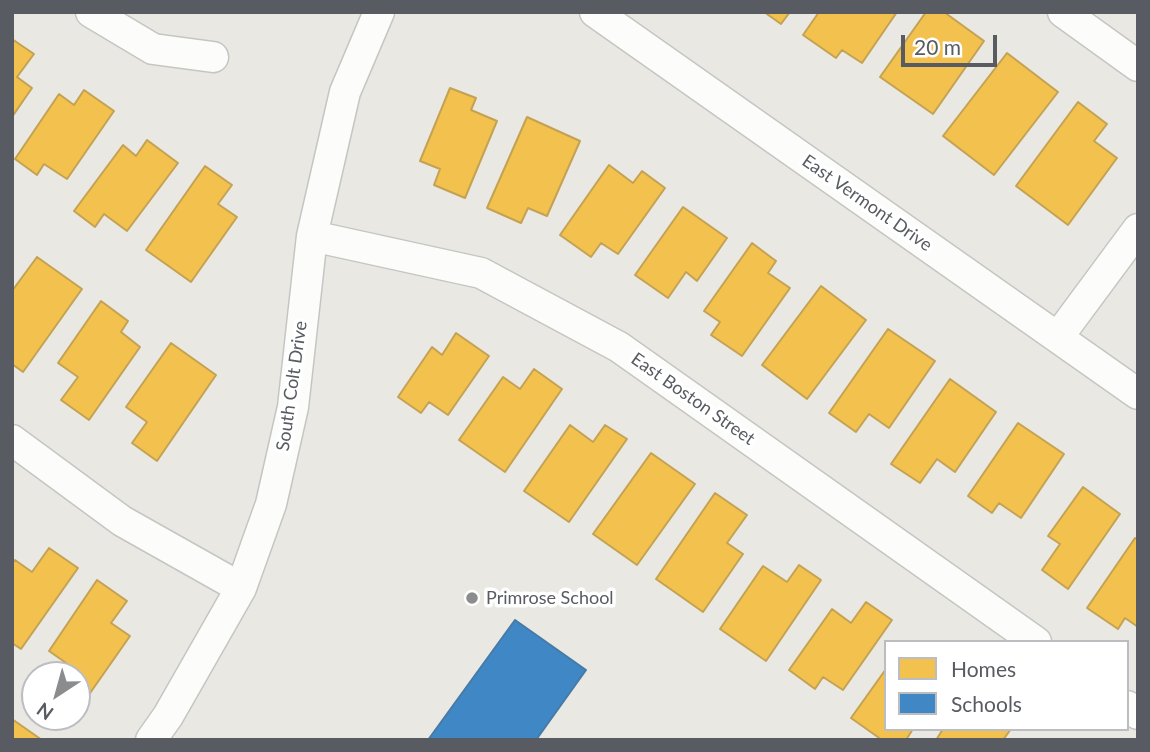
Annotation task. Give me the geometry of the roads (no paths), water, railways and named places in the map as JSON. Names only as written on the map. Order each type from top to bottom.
[{"type":"street","points":[[91,12],[153,49],[213,57]]},
{"type":"street","name":"South Colt Drive","points":[[151,740],[168,716],[241,588],[271,504],[293,407],[312,236],[345,92],[379,12]]},
{"type":"street","name":"East Vermont Drive","points":[[595,12],[1138,394]]},
{"type":"street","points":[[1063,12],[1138,66]]},
{"type":"street","points":[[1058,337],[1138,229]]},
{"type":"street","name":"East Boston Street","points":[[312,236],[481,272],[619,347],[1033,640]]},
{"type":"street","points":[[12,440],[122,521],[241,588]]},
{"type":"place","name":"Primrose School","points":[[472,598]]}]
